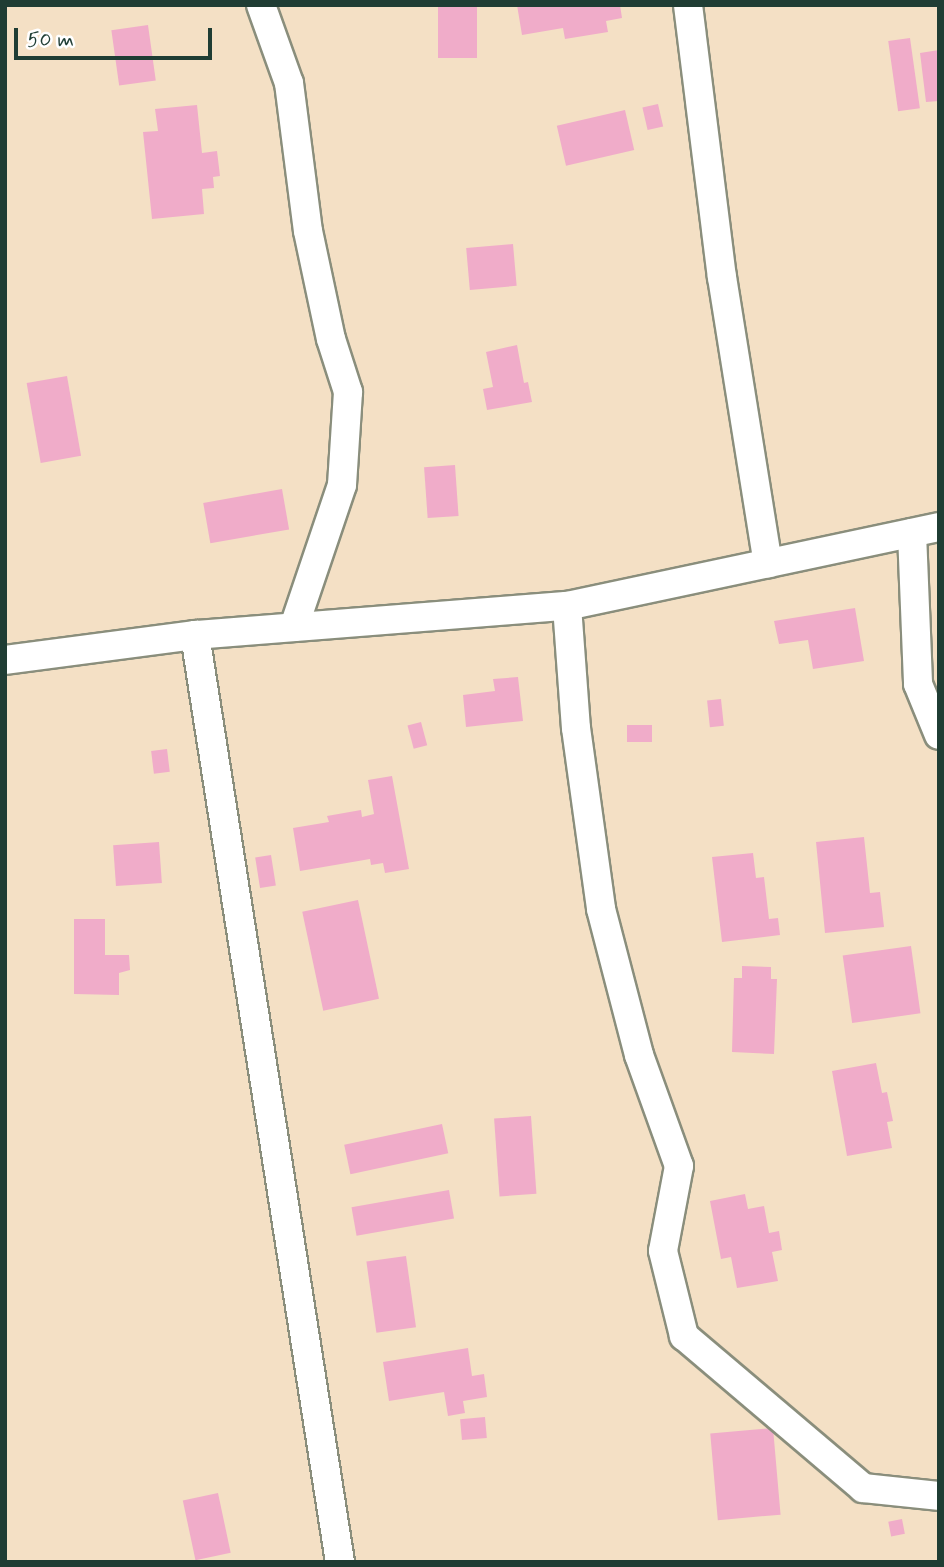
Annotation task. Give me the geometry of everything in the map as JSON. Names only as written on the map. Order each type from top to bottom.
[{"type":"street","points":[[261,5],[289,83],[308,231],[331,339],[348,392],[342,485],[294,627]]},
{"type":"street","points":[[688,5],[722,277],[768,563]]},
{"type":"street","points":[[5,660],[195,635],[567,606],[925,530],[918,684],[939,735]]},
{"type":"street","points":[[567,606],[576,728],[601,909],[639,1055],[678,1166],[663,1251],[684,1335],[743,1389],[863,1488],[939,1496]]},
{"type":"street","points":[[195,635],[340,1562]]},
{"type":"building","points":[[438,5],[477,5],[477,58],[438,58]]},
{"type":"building","points":[[517,5],[620,5],[622,18],[606,21],[608,32],[565,39],[563,28],[522,35]]},
{"type":"building","points":[[148,25],[156,80],[119,86],[111,30]]},
{"type":"building","points":[[910,38],[920,108],[898,111],[888,41]]},
{"type":"building","points":[[939,50],[939,101],[926,102],[920,53]]},
{"type":"building","points":[[658,104],[663,126],[648,130],[642,108]]},
{"type":"building","points":[[197,105],[202,153],[217,151],[220,176],[213,177],[214,188],[202,189],[204,214],[152,219],[143,132],[158,131],[155,109]]},
{"type":"building","points":[[625,110],[634,150],[566,166],[557,126]]},
{"type":"building","points":[[513,244],[517,286],[470,290],[466,248]]},
{"type":"building","points":[[517,345],[524,383],[528,382],[532,402],[487,410],[483,389],[493,387],[486,352]]},
{"type":"building","points":[[67,376],[81,456],[41,463],[27,383]]},
{"type":"building","points":[[455,465],[459,516],[428,518],[424,467]]},
{"type":"building","points":[[282,489],[289,529],[210,543],[203,503]]},
{"type":"building","points":[[855,608],[864,661],[813,669],[808,640],[779,644],[774,621]]},
{"type":"building","points":[[518,677],[523,721],[466,727],[463,695],[495,691],[493,679]]},
{"type":"building","points":[[721,699],[724,726],[710,727],[707,700]]},
{"type":"building","points":[[421,722],[427,745],[414,749],[407,726]]},
{"type":"building","points":[[627,725],[652,725],[652,742],[627,742]]},
{"type":"building","points":[[167,749],[170,772],[154,774],[151,751]]},
{"type":"building","points":[[392,776],[409,869],[385,873],[383,863],[371,865],[370,859],[300,871],[293,828],[329,822],[327,816],[361,810],[362,817],[374,814],[368,780]]},
{"type":"building","points":[[864,837],[870,893],[880,892],[884,927],[825,933],[816,842]]},
{"type":"building","points":[[159,842],[162,883],[116,886],[113,845]]},
{"type":"building","points":[[753,853],[756,878],[764,877],[769,919],[778,918],[780,935],[722,942],[712,857]]},
{"type":"building","points":[[271,855],[276,886],[260,888],[255,858]]},
{"type":"building","points":[[358,900],[379,999],[323,1011],[302,912]]},
{"type":"building","points":[[74,919],[105,919],[105,955],[129,955],[130,970],[119,973],[119,995],[74,994]]},
{"type":"building","points":[[911,946],[920,1013],[852,1023],[843,956]]},
{"type":"building","points":[[742,966],[771,967],[771,979],[777,979],[774,1054],[732,1052],[734,978],[742,978]]},
{"type":"building","points":[[876,1063],[882,1093],[887,1092],[893,1121],[887,1122],[892,1148],[847,1156],[832,1071]]},
{"type":"building","points":[[531,1116],[536,1194],[500,1196],[494,1119]]},
{"type":"building","points":[[442,1124],[448,1153],[350,1174],[344,1145]]},
{"type":"building","points":[[449,1190],[454,1219],[357,1236],[352,1207]]},
{"type":"building","points":[[745,1194],[748,1209],[764,1206],[769,1233],[779,1231],[782,1250],[772,1252],[778,1281],[737,1288],[731,1257],[721,1259],[710,1201]]},
{"type":"building","points":[[406,1256],[416,1327],[376,1333],[366,1262]]},
{"type":"building","points":[[468,1348],[472,1376],[484,1374],[487,1397],[463,1401],[465,1413],[448,1416],[444,1392],[389,1401],[383,1362]]},
{"type":"building","points":[[485,1417],[487,1438],[462,1440],[460,1419]]},
{"type":"building","points":[[773,1428],[781,1515],[718,1520],[710,1433]]},
{"type":"building","points":[[218,1493],[231,1553],[195,1560],[183,1500]]},
{"type":"building","points":[[902,1519],[905,1534],[891,1536],[888,1522]]}]
